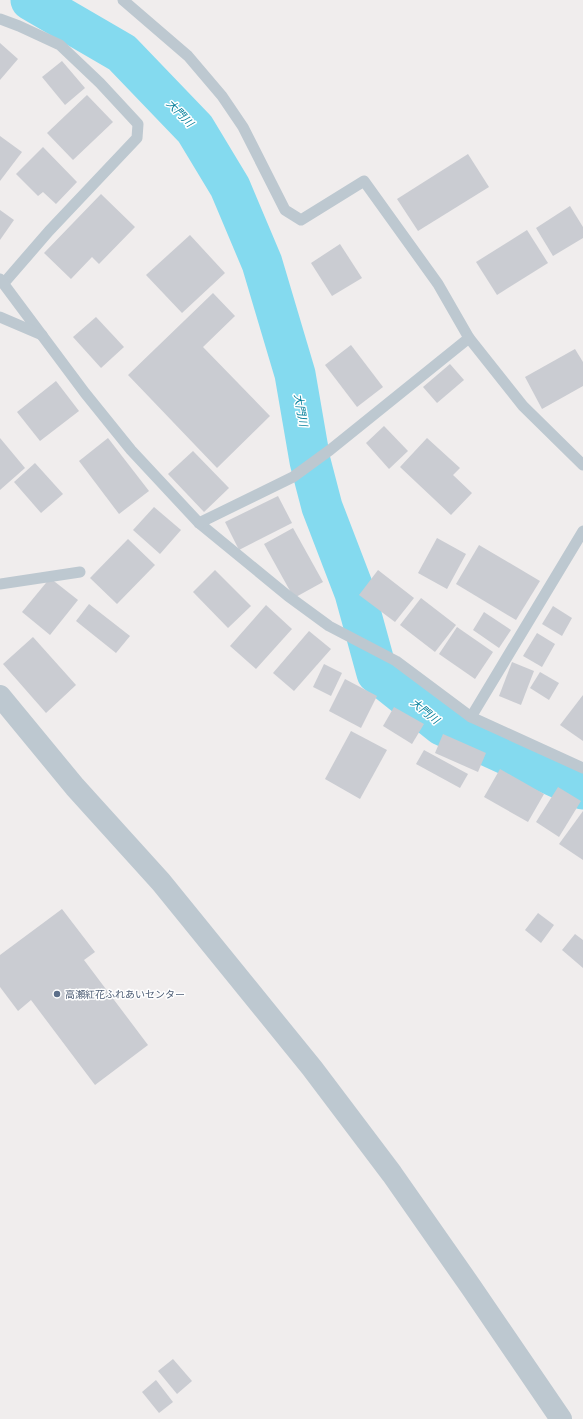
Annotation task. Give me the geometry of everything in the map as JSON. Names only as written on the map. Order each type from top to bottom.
[{"type":"street","points":[[0,696],[75,787],[161,882],[312,1068],[392,1174],[472,1287],[561,1419]]},
{"type":"lane","points":[[123,0],[188,56],[222,96],[243,127],[285,210],[301,220],[364,181],[438,284],[468,338],[523,406],[583,465]]},
{"type":"lane","points":[[0,19],[60,45],[100,83],[138,124],[137,138],[2,281],[85,393],[131,450],[199,523],[288,596],[329,626],[396,661],[471,717],[583,768]]},
{"type":"lane","points":[[0,317],[42,335]]},
{"type":"lane","points":[[199,523],[293,476],[330,450],[468,338]]},
{"type":"lane","points":[[471,717],[583,530]]},
{"type":"lane","points":[[0,584],[80,572]]},
{"type":"building","points":[[0,43],[18,59],[0,80]]},
{"type":"building","points":[[62,61],[85,88],[65,105],[42,77]]},
{"type":"building","points":[[87,95],[113,122],[73,160],[47,133]]},
{"type":"building","points":[[0,136],[22,152],[0,181]]},
{"type":"building","points":[[43,147],[77,182],[56,204],[43,192],[38,196],[16,174]]},
{"type":"building","points":[[468,154],[489,187],[418,231],[397,199]]},
{"type":"building","points":[[101,194],[135,227],[99,264],[92,257],[71,279],[44,253]]},
{"type":"building","points":[[570,206],[583,227],[583,238],[553,256],[536,228]]},
{"type":"building","points":[[0,210],[14,220],[0,240]]},
{"type":"building","points":[[527,230],[548,263],[497,295],[476,262]]},
{"type":"building","points":[[190,235],[225,273],[182,313],[146,275]]},
{"type":"building","points":[[340,244],[362,278],[332,296],[311,263]]},
{"type":"building","points":[[213,293],[235,316],[203,347],[270,416],[217,468],[128,375]]},
{"type":"building","points":[[96,317],[124,347],[101,368],[73,337]]},
{"type":"building","points":[[351,345],[383,387],[357,407],[325,365]]},
{"type":"building","points":[[575,349],[583,362],[583,386],[542,409],[525,377]]},
{"type":"building","points":[[450,364],[464,380],[437,403],[423,387]]},
{"type":"building","points":[[56,381],[79,411],[40,441],[17,412]]},
{"type":"building","points":[[384,426],[408,451],[389,469],[366,443]]},
{"type":"building","points":[[0,438],[25,468],[0,490]]},
{"type":"building","points":[[108,438],[149,491],[119,514],[79,461]]},
{"type":"building","points":[[427,438],[460,468],[453,475],[472,493],[451,515],[400,467]]},
{"type":"building","points":[[193,451],[229,488],[204,512],[168,474]]},
{"type":"building","points":[[35,463],[63,494],[41,513],[14,482]]},
{"type":"building","points":[[278,496],[292,523],[239,550],[225,522]]},
{"type":"building","points":[[154,507],[181,530],[160,554],[133,530]]},
{"type":"building","points":[[293,528],[323,582],[294,598],[264,544]]},
{"type":"building","points":[[437,538],[466,554],[447,589],[418,573]]},
{"type":"building","points":[[128,539],[155,565],[117,604],[90,578]]},
{"type":"building","points":[[479,545],[540,581],[516,620],[456,584]]},
{"type":"building","points":[[215,570],[251,606],[228,628],[193,592]]},
{"type":"building","points":[[378,570],[414,598],[395,622],[359,595]]},
{"type":"building","points":[[50,578],[78,600],[50,635],[22,612]]},
{"type":"building","points":[[421,598],[456,625],[435,652],[400,625]]},
{"type":"building","points":[[89,604],[130,636],[116,653],[76,621]]},
{"type":"building","points":[[266,605],[292,629],[256,669],[230,646]]},
{"type":"building","points":[[553,606],[572,618],[562,636],[542,624]]},
{"type":"building","points":[[484,612],[511,630],[499,648],[473,630]]},
{"type":"building","points":[[457,627],[493,652],[475,679],[439,654]]},
{"type":"building","points":[[309,631],[331,649],[294,691],[273,673]]},
{"type":"building","points":[[537,633],[555,644],[542,667],[523,656]]},
{"type":"building","points":[[33,637],[76,685],[46,713],[3,664]]},
{"type":"building","points":[[512,662],[534,671],[521,705],[499,696]]},
{"type":"building","points":[[324,664],[342,673],[331,696],[313,687]]},
{"type":"building","points":[[540,672],[559,683],[549,700],[530,688]]},
{"type":"building","points":[[345,679],[377,696],[361,728],[329,711]]},
{"type":"building","points":[[583,695],[583,741],[560,725]]},
{"type":"building","points":[[394,707],[424,724],[412,744],[383,726]]},
{"type":"building","points":[[351,731],[387,750],[360,799],[325,779]]},
{"type":"building","points":[[443,734],[486,753],[478,772],[435,753]]},
{"type":"building","points":[[424,750],[468,774],[460,788],[416,764]]},
{"type":"building","points":[[500,769],[544,794],[528,822],[484,797]]},
{"type":"building","points":[[558,787],[581,801],[559,837],[536,822]]},
{"type":"building","points":[[583,811],[583,860],[559,844]]},
{"type":"building","name":"高瀬紅花ふれあいセンター","points":[[62,909],[95,952],[84,960],[148,1045],[95,1085],[31,1000],[18,1011],[0,987],[0,955]]},
{"type":"building","points":[[538,913],[554,925],[541,943],[525,930]]},
{"type":"building","points":[[575,934],[583,940],[583,968],[562,950]]},
{"type":"building","points":[[173,1359],[192,1381],[177,1394],[158,1371]]},
{"type":"building","points":[[156,1380],[173,1402],[159,1413],[142,1392]]},
{"type":"waterway","name":"大門川","points":[[31,0],[122,53],[195,129],[230,187],[262,263],[295,374],[310,461],[322,507],[355,593],[377,673],[442,725],[583,789]]},
{"type":"place","name":"高瀬紅花ふれあいセンター","points":[[57,994]]}]
